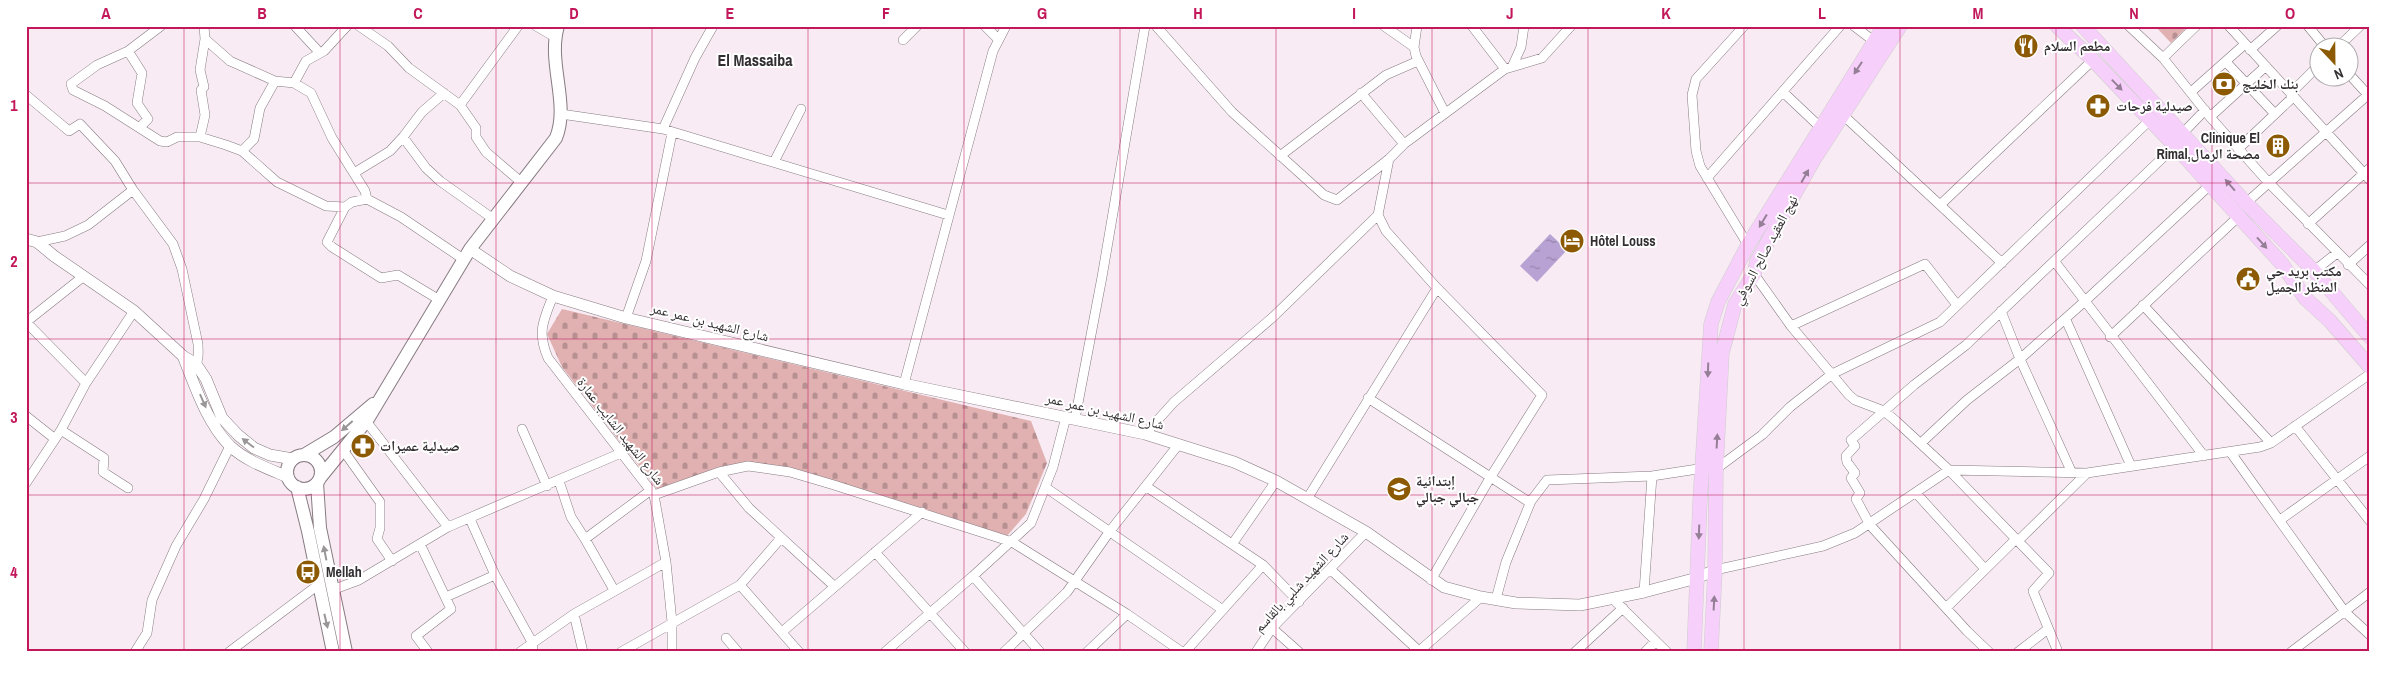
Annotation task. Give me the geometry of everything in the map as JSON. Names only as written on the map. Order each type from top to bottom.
[{"type":"main road","name":"نهج العقيد صالح السوفي","points":[[1711,652],[1715,570],[1710,469],[1711,324],[1718,302],[1748,245],[1884,26]]},
{"type":"main road","name":"نهج العقيد صالح السوفي","points":[[1694,652],[1697,578],[1722,353],[1735,304],[1754,274],[1762,252],[1813,161],[1900,26]]},
{"type":"main road","points":[[2057,26],[2151,119],[2282,264],[2305,298],[2330,321],[2370,367]]},
{"type":"main road","points":[[2084,26],[2246,203],[2314,271],[2370,337]]},
{"type":"main road","points":[[297,488],[308,489],[319,480],[366,421],[384,394],[438,299],[467,254],[492,218],[556,138],[561,125],[561,114],[556,31]]},
{"type":"main road","points":[[333,652],[308,531],[297,488],[288,477],[288,468],[299,457],[334,437],[384,394]]},
{"type":"main road","points":[[299,457],[314,459],[318,463],[321,473],[318,514],[346,652]]},
{"type":"street","points":[[161,26],[128,51],[98,65],[70,84],[73,90],[140,127],[160,141],[167,142],[177,138],[200,137],[242,151],[276,182],[326,206],[344,207]]},
{"type":"street","points":[[200,137],[206,115],[201,90],[204,87],[200,70],[205,39],[204,26]]},
{"type":"street","points":[[295,26],[320,53]]},
{"type":"street","points":[[294,83],[306,61],[330,46],[347,26]]},
{"type":"street","points":[[359,26],[388,46],[409,68],[460,105],[476,128],[476,137],[486,152],[521,182]]},
{"type":"street","points":[[460,105],[518,26]]},
{"type":"street","points":[[536,26],[556,31]]},
{"type":"street","points":[[663,129],[695,58],[713,26]]},
{"type":"street","points":[[902,40],[917,26]]},
{"type":"street","points":[[985,26],[998,39]]},
{"type":"street","points":[[904,384],[948,215],[998,39],[1006,26]]},
{"type":"street","points":[[885,652],[1012,542],[1030,523],[1045,487],[1071,418],[1102,277],[1145,26]]},
{"type":"street","points":[[1156,26],[1232,112],[1324,195],[1337,200],[1444,113],[1508,68],[1542,58],[1571,26]]},
{"type":"street","points":[[1384,26],[1414,47]]},
{"type":"street","points":[[1417,26],[1414,47],[1418,61],[1444,113]]},
{"type":"street","points":[[1472,26],[1508,68]]},
{"type":"street","points":[[1508,68],[1521,47],[1524,26]]},
{"type":"street","points":[[1707,178],[1840,26]]},
{"type":"street","points":[[1854,26],[1875,42]]},
{"type":"street","points":[[2129,26],[2163,58],[2207,114],[2269,183],[2337,254],[2370,285]]},
{"type":"street","points":[[2163,58],[2196,26]]},
{"type":"street","points":[[2229,26],[2368,174],[2308,224]]},
{"type":"street","points":[[2191,92],[2226,62],[2277,26]]},
{"type":"street","points":[[2308,26],[2318,38]]},
{"type":"street","points":[[2348,38],[2360,26]]},
{"type":"street","points":[[1739,28],[1696,79],[1692,95],[1696,151],[1707,178],[1748,245]]},
{"type":"street","points":[[205,39],[230,61],[275,81],[294,83],[315,98],[321,119],[354,173],[367,199],[467,254]]},
{"type":"street","points":[[128,51],[142,73],[137,103],[148,119],[140,127]]},
{"type":"street","points":[[1940,205],[2093,60]]},
{"type":"street","points":[[1280,156],[1386,75],[1418,61]]},
{"type":"street","points":[[2226,62],[2275,114]]},
{"type":"street","points":[[2183,133],[2247,84],[2266,66]]},
{"type":"street","points":[[2238,149],[2291,99],[2291,93],[2308,76]]},
{"type":"street","points":[[242,151],[254,139],[260,108],[275,81]]},
{"type":"street","points":[[2246,203],[2369,95],[2358,83]]},
{"type":"street","points":[[1783,92],[1820,127]]},
{"type":"street","points":[[354,173],[390,150],[403,138],[422,112],[444,93]]},
{"type":"street","points":[[1361,93],[1404,144]]},
{"type":"street","points":[[26,96],[69,131],[80,124],[114,161],[132,190],[173,244],[182,268],[198,344],[192,367],[212,422],[230,446],[254,462],[288,477]]},
{"type":"street","points":[[774,162],[801,109]]},
{"type":"street","points":[[561,114],[663,129],[948,215]]},
{"type":"street","points":[[1843,115],[2002,263]]},
{"type":"street","points":[[1496,599],[1506,562],[1531,501],[1547,480],[1652,476],[1710,469],[1762,435],[1790,407],[1832,374],[1940,322],[2151,119]]},
{"type":"street","points":[[626,318],[646,261],[672,132]]},
{"type":"street","points":[[403,138],[426,168],[440,181],[492,218]]},
{"type":"street","points":[[1989,652],[1870,525],[1856,499],[1860,493],[1851,478],[1855,473],[1847,462],[1846,456],[1855,446],[1851,440],[1966,345],[2175,146]]},
{"type":"street","points":[[1146,434],[1174,402],[1273,317],[1378,215],[1389,159]]},
{"type":"street","points":[[1921,443],[1967,400],[2066,320],[2210,185]]},
{"type":"street","points":[[32,240],[66,236],[88,225],[132,190]]},
{"type":"street","points":[[367,199],[352,202],[344,207],[327,242],[381,278],[398,275],[438,299]]},
{"type":"street","points":[[1378,215],[1386,231],[1438,288],[1542,395],[1490,478],[1431,580]]},
{"type":"street","points":[[2110,337],[2238,217]]},
{"type":"street","points":[[32,240],[134,311],[183,356],[206,379],[222,418],[238,435],[254,448],[270,455],[299,457]]},
{"type":"street","points":[[2348,265],[2370,245]]},
{"type":"street","name":"شارع الشهيد بن عمر عمر","points":[[467,254],[553,296],[626,318],[904,384],[1146,434],[1234,462],[1276,481],[1366,532],[1431,580],[1444,587],[1481,597],[1526,604],[1580,605],[1644,592],[1697,578],[1715,570]]},
{"type":"street","points":[[2314,271],[2337,254]]},
{"type":"street","points":[[2055,262],[2110,337],[2204,456]]},
{"type":"street","points":[[1791,326],[1925,264],[1957,304]]},
{"type":"street","points":[[1754,274],[1791,326],[1854,400],[1884,411],[1921,443],[2049,573],[2033,591],[2058,652]]},
{"type":"street","points":[[84,276],[26,322],[86,383]]},
{"type":"street","points":[[1307,499],[1438,288]]},
{"type":"street","name":"شارع الشهيد الشايب عمارة","points":[[553,296],[542,325],[541,336],[548,358],[652,492],[666,562],[672,622],[672,652]]},
{"type":"street","points":[[2143,305],[2271,443]]},
{"type":"street","points":[[26,483],[61,430],[86,383],[134,311]]},
{"type":"street","points":[[2001,311],[2020,359],[2072,473]]},
{"type":"street","points":[[2066,320],[2131,466]]},
{"type":"street","points":[[1715,570],[1823,546],[1855,534],[1949,470],[2087,473],[2260,448],[2271,443],[2370,374]]},
{"type":"street","points":[[1368,398],[1520,498],[1531,501]]},
{"type":"street","points":[[26,416],[55,439]]},
{"type":"street","points":[[366,421],[448,528]]},
{"type":"street","points":[[2295,426],[2370,521]]},
{"type":"street","points":[[522,429],[547,486]]},
{"type":"street","points":[[61,430],[104,458],[103,472],[128,488]]},
{"type":"street","points":[[1004,652],[1067,592],[1110,531],[1147,487],[1179,444]]},
{"type":"street","points":[[135,652],[147,633],[152,600],[176,546],[204,499],[230,446]]},
{"type":"street","points":[[343,450],[380,502],[380,528],[377,539],[392,561]]},
{"type":"street","points":[[332,590],[359,580],[448,528],[621,453]]},
{"type":"street","points":[[2231,453],[2345,612],[2370,635]]},
{"type":"street","points":[[2280,520],[2370,456]]},
{"type":"street","points":[[585,539],[652,492],[719,472],[748,466],[765,467],[834,485],[1012,542],[1184,652],[1263,565]]},
{"type":"street","points":[[719,472],[749,508],[834,586]]},
{"type":"street","points":[[1946,608],[2087,473]]},
{"type":"street","points":[[1644,592],[1652,476]]},
{"type":"street","points":[[558,481],[571,517],[614,590]]},
{"type":"street","points":[[1233,543],[1276,481]]},
{"type":"street","points":[[1045,487],[1223,610]]},
{"type":"street","points":[[1147,487],[1233,543],[1263,565],[1299,602]]},
{"type":"street","points":[[1916,493],[1985,569]]},
{"type":"street","points":[[782,632],[922,512]]},
{"type":"street","points":[[470,519],[495,575],[532,647]]},
{"type":"street","name":"شارع الشهيد شلبي بالقاسم","points":[[1256,652],[1272,628],[1332,570],[1366,532]]},
{"type":"street","points":[[621,652],[740,585],[781,538]]},
{"type":"street","points":[[420,544],[451,609],[416,636],[428,652]]},
{"type":"street","points":[[875,552],[965,652]]},
{"type":"street","points":[[520,652],[532,647],[574,614],[666,562]]},
{"type":"street","points":[[1332,570],[1419,651],[1481,597]]},
{"type":"street","points":[[446,597],[495,575]]},
{"type":"street","points":[[973,576],[1040,652]]},
{"type":"street","points":[[229,652],[318,585]]},
{"type":"street","points":[[740,585],[798,651]]},
{"type":"street","points":[[2291,652],[2370,592]]},
{"type":"street","points":[[1613,599],[1667,652]]},
{"type":"street","points":[[1575,652],[1623,608]]},
{"type":"street","points":[[574,614],[583,652]]},
{"type":"street","points":[[1087,652],[1127,614]]},
{"type":"street","points":[[1272,628],[1299,652]]},
{"type":"street","points":[[2018,652],[2048,629]]},
{"type":"street","points":[[726,638],[738,652]]},
{"type":"street","points":[[1645,652],[1656,641]]},
{"type":"green space","points":[[2155,26],[2188,26],[2171,43]]},
{"type":"green space","points":[[562,309],[1031,421],[1047,463],[1026,514],[1007,536],[877,494],[777,467],[748,463],[723,466],[657,489],[562,367],[547,334]]},
{"type":"water","points":[[1550,234],[1567,250],[1537,282],[1520,266]]},
{"type":"place","name":"مطعم السلام","points":[[2026,46]]},
{"type":"place","name":"بنك الخليج","points":[[2224,84]]},
{"type":"place","name":"صيدلية فرحات","points":[[2098,106]]},
{"type":"place","name":"Clinique El Rimal,مصحة الرمال","points":[[2278,146]]},
{"type":"place","name":"Hôtel Louss","points":[[1572,241]]},
{"type":"place","name":"مكتب بريد حي المنظر الجميل","points":[[2248,279]]},
{"type":"place","name":"صيدلية عميرات","points":[[363,446]]},
{"type":"place","name":"إبتدائية جبالي جبالي","points":[[1399,489]]},
{"type":"place","name":"Mellah","points":[[308,572]]},
{"type":"district","name":"El Massaiba","points":[[755,60]]}]
